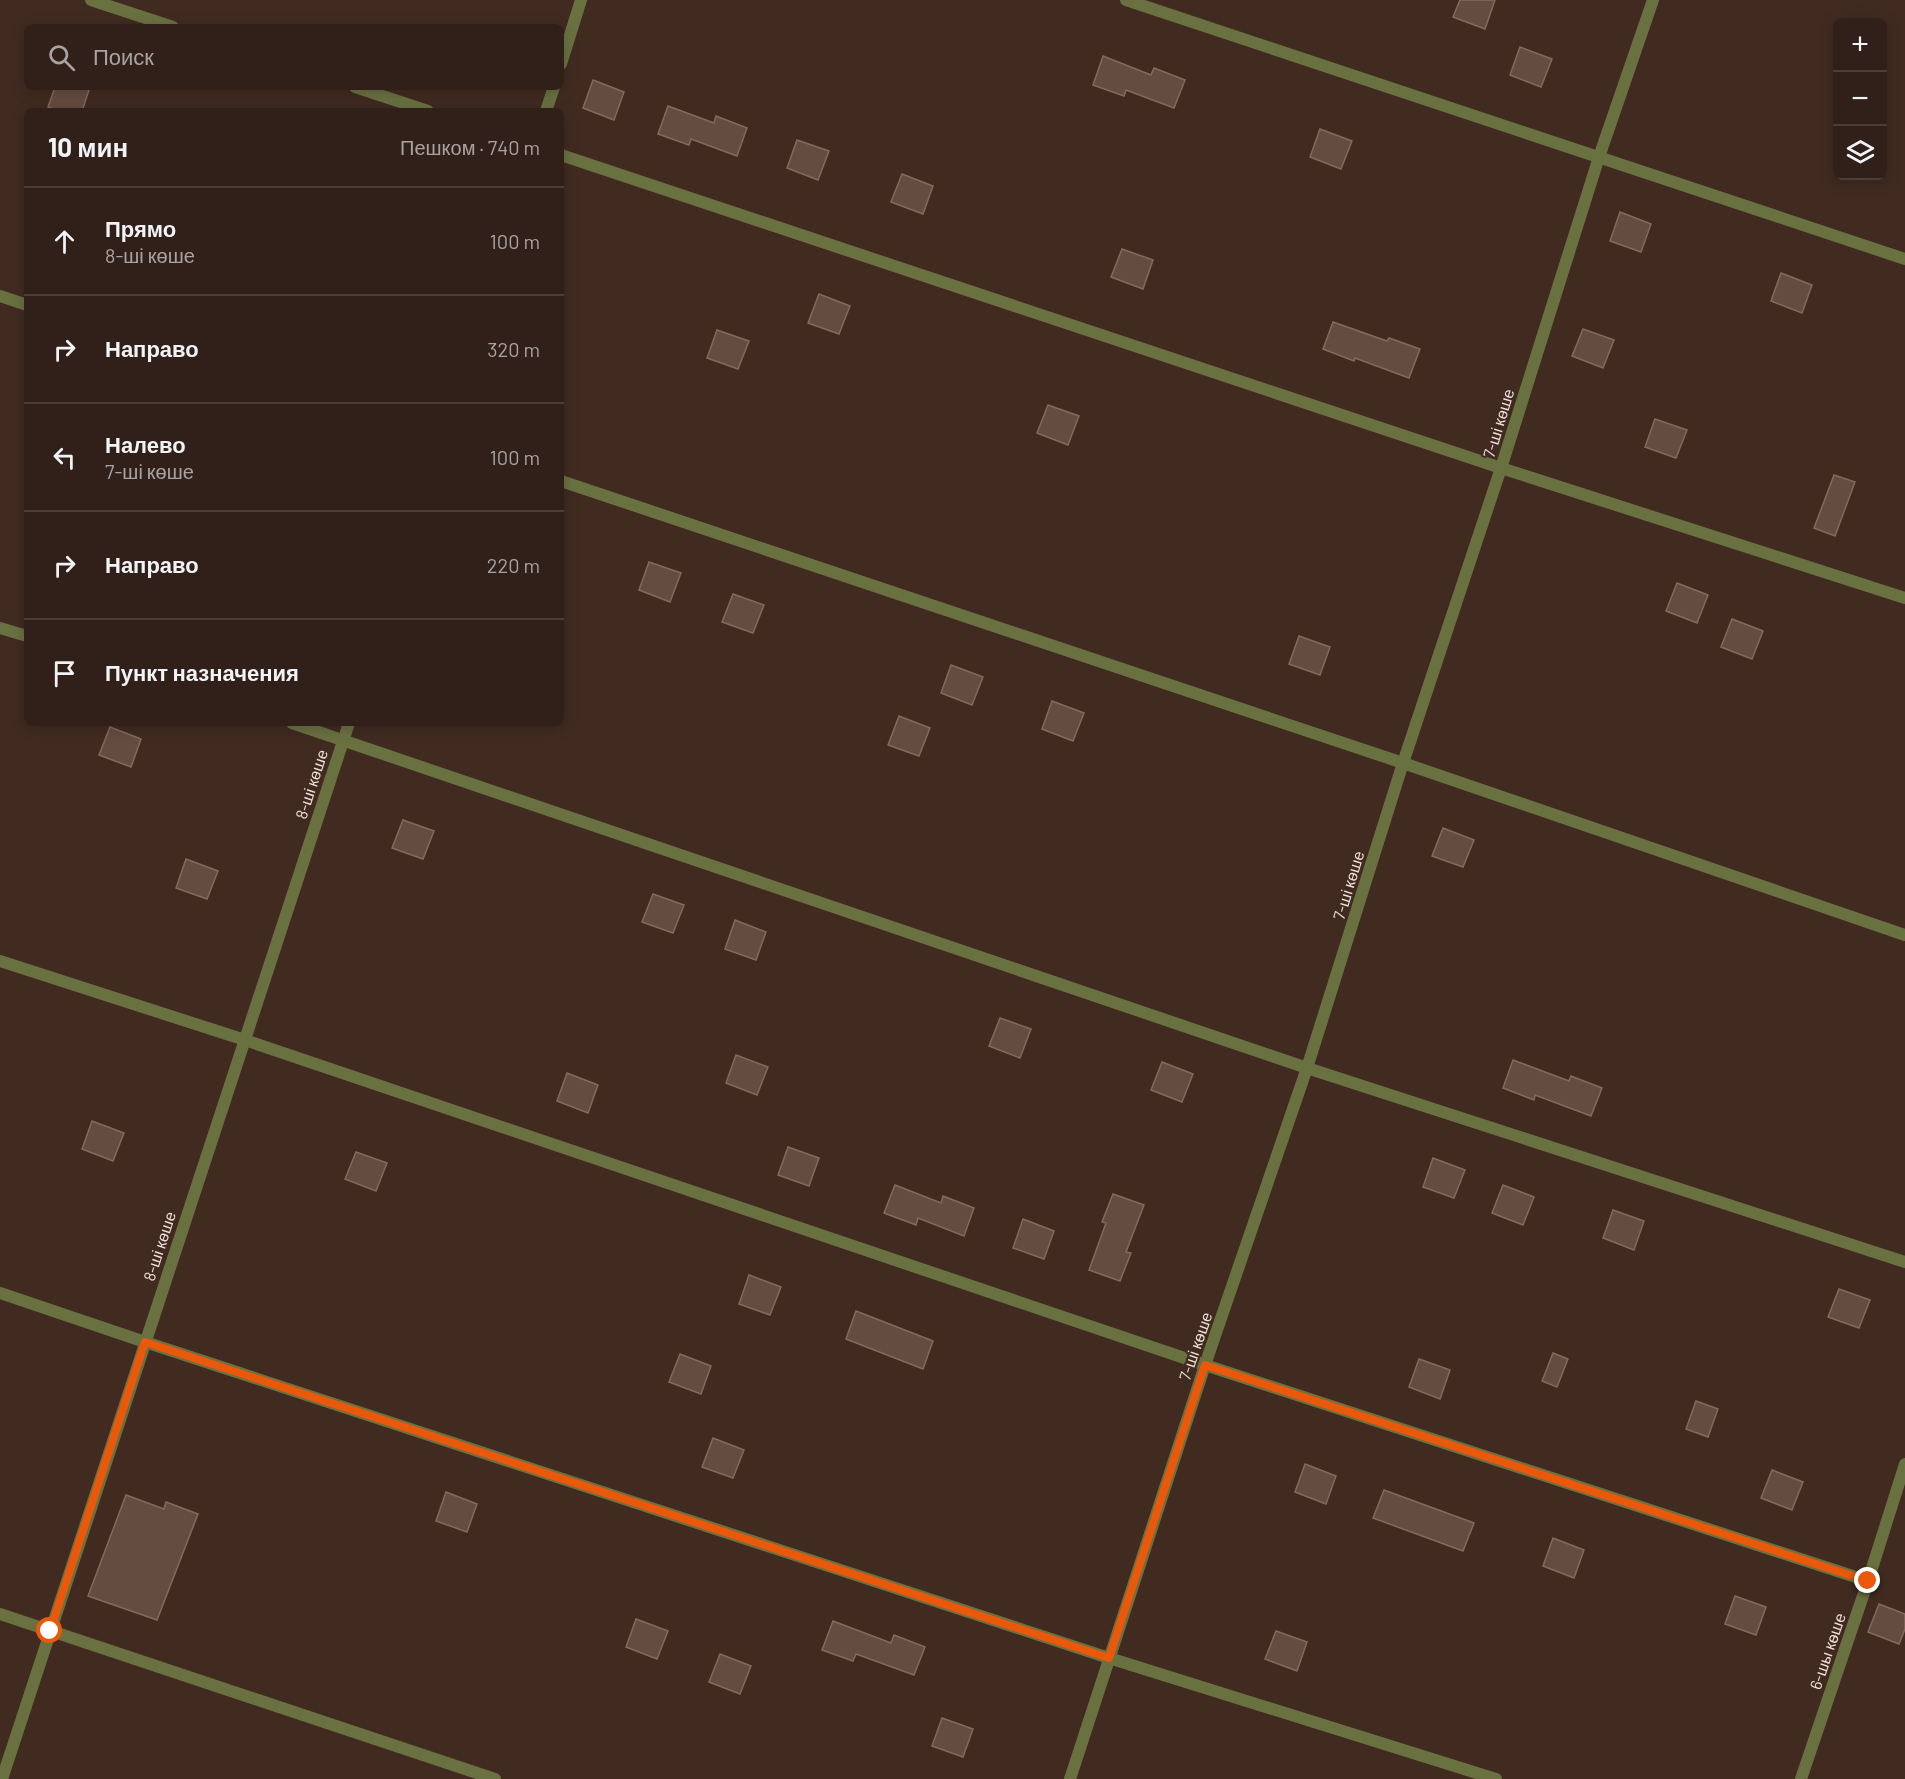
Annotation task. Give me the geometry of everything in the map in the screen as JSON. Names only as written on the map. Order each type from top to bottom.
[{"type":"lane","points":[[91,0],[164,24]]},
{"type":"lane","points":[[564,54],[581,0]]},
{"type":"lane","points":[[1126,0],[1905,259]]},
{"type":"lane","name":"7-ші көше","points":[[1070,1779],[1205,1365],[1308,1068],[1403,763],[1501,468],[1599,157],[1653,0]]},
{"type":"lane","points":[[364,90],[419,108]]},
{"type":"lane","points":[[547,108],[553,90]]},
{"type":"lane","points":[[564,156],[1501,468],[1905,598]]},
{"type":"lane","points":[[0,296],[24,304]]},
{"type":"lane","points":[[564,482],[1403,763],[1905,935]]},
{"type":"lane","points":[[0,628],[24,635]]},
{"type":"lane","points":[[301,726],[1308,1068],[1905,1262]]},
{"type":"lane","name":"8-ші көше","points":[[2,1779],[348,726]]},
{"type":"lane","points":[[0,961],[245,1040],[1205,1365],[1868,1581]]},
{"type":"lane","points":[[0,1293],[1109,1658],[1496,1779]]},
{"type":"lane","name":"6-шы көше","points":[[1801,1779],[1905,1464]]},
{"type":"lane","points":[[0,1614],[495,1779]]},
{"type":"building","points":[[1460,0],[1495,0],[1485,29],[1453,17]]},
{"type":"building","points":[[1520,47],[1552,59],[1541,87],[1510,75]]},
{"type":"building","points":[[1103,56],[1151,75],[1154,68],[1185,80],[1174,108],[1126,90],[1124,96],[1093,85]]},
{"type":"building","points":[[593,80],[624,92],[614,120],[583,108]]},
{"type":"building","points":[[54,90],[89,90],[83,108],[48,107]]},
{"type":"building","points":[[668,106],[714,123],[716,116],[747,128],[737,156],[691,139],[689,145],[658,134]]},
{"type":"building","points":[[1320,129],[1352,141],[1341,169],[1310,157]]},
{"type":"building","points":[[797,140],[829,151],[818,180],[787,168]]},
{"type":"building","points":[[902,174],[933,186],[923,214],[891,202]]},
{"type":"building","points":[[1620,212],[1651,224],[1641,252],[1610,241]]},
{"type":"building","points":[[1122,249],[1153,260],[1143,289],[1111,277]]},
{"type":"building","points":[[1781,273],[1812,285],[1802,313],[1771,301]]},
{"type":"building","points":[[819,294],[850,306],[839,334],[808,323]]},
{"type":"building","points":[[1333,322],[1387,341],[1389,338],[1420,349],[1409,378],[1323,349]]},
{"type":"building","points":[[1583,329],[1614,340],[1603,368],[1572,356]]},
{"type":"building","points":[[717,330],[749,341],[738,369],[707,358]]},
{"type":"building","points":[[1048,405],[1079,416],[1068,445],[1037,433]]},
{"type":"building","points":[[1655,419],[1687,430],[1676,458],[1645,447]]},
{"type":"building","points":[[1834,475],[1855,482],[1835,536],[1814,528]]},
{"type":"building","points":[[649,562],[681,573],[670,602],[639,590]]},
{"type":"building","points":[[1677,583],[1708,595],[1697,623],[1666,611]]},
{"type":"building","points":[[733,594],[764,605],[753,633],[722,622]]},
{"type":"building","points":[[1732,619],[1763,631],[1752,659],[1721,647]]},
{"type":"building","points":[[1299,636],[1330,647],[1320,675],[1289,664]]},
{"type":"building","points":[[951,665],[983,677],[972,705],[941,693]]},
{"type":"building","points":[[1052,701],[1084,713],[1073,741],[1042,729]]},
{"type":"building","points":[[899,716],[930,728],[919,756],[888,745]]},
{"type":"building","points":[[110,727],[141,739],[131,767],[99,755]]},
{"type":"building","points":[[403,820],[434,831],[423,859],[392,848]]},
{"type":"building","points":[[1443,828],[1474,840],[1463,867],[1432,856]]},
{"type":"building","points":[[186,859],[218,871],[207,899],[176,888]]},
{"type":"building","points":[[653,894],[684,905],[673,933],[642,922]]},
{"type":"building","points":[[735,920],[766,932],[756,960],[725,949]]},
{"type":"building","points":[[1000,1018],[1031,1029],[1020,1058],[989,1046]]},
{"type":"building","points":[[736,1055],[768,1067],[757,1095],[726,1083]]},
{"type":"building","points":[[1513,1060],[1569,1081],[1571,1076],[1602,1088],[1591,1116],[1535,1095],[1534,1100],[1503,1088]]},
{"type":"building","points":[[1162,1062],[1193,1074],[1182,1102],[1151,1090]]},
{"type":"building","points":[[567,1073],[598,1085],[588,1113],[557,1101]]},
{"type":"building","points":[[92,1121],[124,1133],[113,1161],[82,1149]]},
{"type":"building","points":[[788,1147],[819,1158],[809,1186],[778,1175]]},
{"type":"building","points":[[356,1152],[387,1163],[376,1191],[345,1179]]},
{"type":"building","points":[[1433,1158],[1465,1170],[1454,1198],[1423,1187]]},
{"type":"building","points":[[895,1185],[941,1203],[943,1196],[974,1208],[964,1236],[918,1218],[916,1225],[884,1213]]},
{"type":"building","points":[[1503,1185],[1534,1197],[1523,1225],[1492,1213]]},
{"type":"building","points":[[1113,1194],[1144,1205],[1126,1252],[1131,1253],[1120,1281],[1089,1270],[1106,1223],[1102,1222]]},
{"type":"building","points":[[1613,1210],[1644,1221],[1634,1250],[1603,1238]]},
{"type":"building","points":[[1023,1219],[1054,1231],[1044,1259],[1013,1248]]},
{"type":"building","points":[[749,1275],[781,1287],[770,1315],[739,1304]]},
{"type":"building","points":[[1839,1289],[1870,1300],[1859,1328],[1828,1317]]},
{"type":"building","points":[[856,1311],[933,1341],[923,1369],[846,1339]]},
{"type":"building","points":[[1553,1353],[1568,1359],[1557,1387],[1542,1381]]},
{"type":"building","points":[[680,1354],[711,1366],[701,1394],[669,1382]]},
{"type":"building","points":[[1419,1359],[1450,1370],[1440,1399],[1409,1387]]},
{"type":"building","points":[[1696,1401],[1718,1409],[1708,1437],[1686,1429]]},
{"type":"building","points":[[713,1438],[744,1450],[733,1478],[702,1467]]},
{"type":"building","points":[[1305,1464],[1336,1476],[1326,1504],[1295,1492]]},
{"type":"building","points":[[1772,1470],[1803,1482],[1792,1510],[1761,1498]]},
{"type":"building","points":[[1384,1490],[1474,1523],[1463,1551],[1373,1518]]},
{"type":"building","points":[[446,1492],[477,1504],[467,1532],[436,1521]]},
{"type":"building","points":[[126,1495],[164,1509],[166,1502],[198,1514],[157,1620],[88,1596]]},
{"type":"building","points":[[1553,1538],[1584,1550],[1574,1578],[1543,1566]]},
{"type":"building","points":[[1735,1596],[1766,1607],[1756,1635],[1725,1624]]},
{"type":"building","points":[[1879,1604],[1905,1614],[1905,1629],[1899,1644],[1868,1632]]},
{"type":"building","points":[[636,1619],[668,1631],[657,1659],[626,1647]]},
{"type":"building","points":[[833,1621],[891,1643],[894,1635],[925,1647],[914,1675],[856,1654],[853,1661],[822,1650]]},
{"type":"building","points":[[1276,1631],[1307,1642],[1297,1671],[1265,1659]]},
{"type":"building","points":[[720,1654],[751,1666],[740,1694],[709,1682]]},
{"type":"building","points":[[942,1718],[973,1729],[963,1757],[932,1746]]},
{"type":"route","points":[[50,1631],[145,1342],[1109,1658],[1205,1365],[1868,1581]]}]
